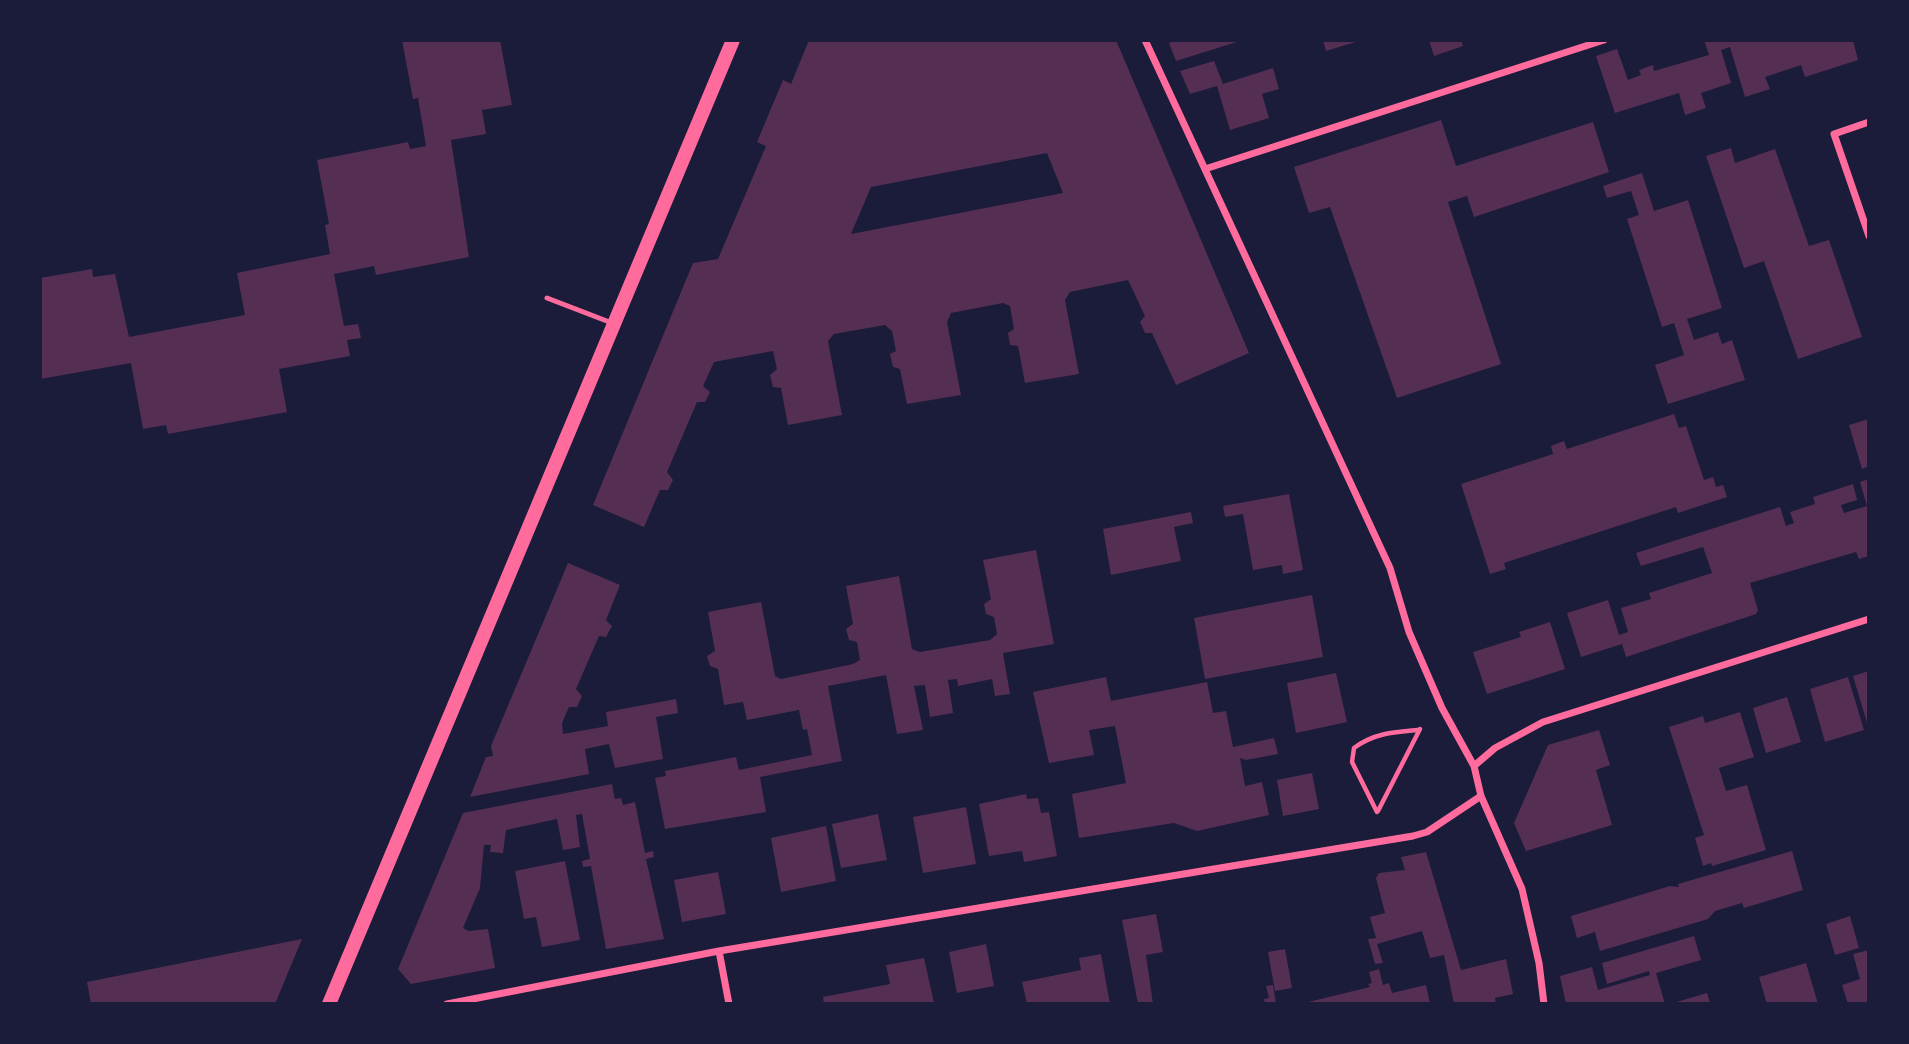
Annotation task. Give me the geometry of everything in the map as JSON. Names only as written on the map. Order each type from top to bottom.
[{"type":"main road","points":[[329,1004],[733,40]]},
{"type":"street","points":[[1145,40],[1390,568],[1409,632],[1442,708],[1474,766],[1480,796],[1522,889],[1539,963],[1544,1004]]},
{"type":"street","points":[[1205,169],[1604,40]]},
{"type":"street","points":[[1869,122],[1834,134],[1869,236]]},
{"type":"street","points":[[1474,766],[1495,748],[1543,722],[1869,619]]},
{"type":"street","points":[[447,1004],[719,951],[1379,842],[1427,832],[1480,796]]},
{"type":"street","points":[[719,951],[729,1004]]},
{"type":"lane","points":[[547,298],[615,324]]},
{"type":"path","points":[[1379,842],[1377,812],[1352,762],[1354,748],[1368,738],[1424,727]]},
{"type":"path","points":[[1377,812],[1418,730]]},
{"type":"building","points":[[402,40],[500,40],[512,105],[482,110],[486,134],[451,140],[469,257],[376,275],[374,266],[334,274],[344,326],[358,324],[361,338],[347,340],[350,356],[279,369],[287,412],[168,434],[166,425],[143,429],[131,363],[40,379],[40,278],[92,269],[93,277],[115,274],[129,337],[245,315],[237,273],[330,254],[325,225],[329,224],[317,160],[408,142],[410,149],[426,146],[418,98],[413,99]]},
{"type":"building","points":[[809,40],[1116,40],[1249,353],[1176,385],[1152,333],[1145,333],[1140,322],[1145,316],[1128,280],[1070,292],[1065,300],[1079,374],[1025,383],[1018,346],[1010,345],[1008,333],[1014,329],[1010,306],[1003,303],[951,313],[947,322],[961,395],[907,404],[900,369],[893,367],[890,354],[896,351],[892,331],[885,325],[834,334],[828,341],[842,415],[788,425],[781,388],[773,387],[770,375],[777,369],[773,351],[714,362],[703,386],[710,392],[705,402],[697,402],[667,472],[673,480],[668,490],[660,490],[644,527],[593,505],[693,263],[718,259],[766,146],[757,142],[783,80],[791,84]],"holes":[[[1047,153],[1063,193],[851,234],[871,187]]]},
{"type":"building","points":[[1176,40],[1240,41],[1176,61],[1169,43]]},
{"type":"building","points":[[1323,40],[1359,40],[1359,41],[1326,51]]},
{"type":"building","points":[[1429,40],[1461,40],[1463,46],[1434,56]]},
{"type":"building","points":[[1704,40],[1853,40],[1858,60],[1805,77],[1801,65],[1765,77],[1770,89],[1745,97],[1730,47],[1721,50],[1731,83],[1701,93],[1706,108],[1685,115],[1679,93],[1615,113],[1596,56],[1617,49],[1628,80],[1641,75],[1639,70],[1653,65],[1654,71],[1709,55]]},
{"type":"building","points":[[1214,61],[1223,84],[1273,68],[1279,89],[1262,94],[1269,118],[1230,130],[1217,86],[1190,94],[1180,71]]},
{"type":"building","points":[[1441,120],[1456,166],[1593,122],[1609,172],[1474,217],[1467,196],[1448,202],[1501,364],[1397,398],[1330,207],[1309,213],[1294,167]]},
{"type":"building","points":[[1731,148],[1735,163],[1775,149],[1809,246],[1829,240],[1862,337],[1798,359],[1764,261],[1744,268],[1706,156]]},
{"type":"building","points":[[1642,173],[1654,211],[1688,200],[1722,308],[1687,319],[1694,340],[1718,332],[1722,344],[1732,340],[1745,380],[1668,404],[1655,365],[1684,355],[1674,323],[1662,327],[1627,219],[1639,215],[1631,191],[1607,198],[1603,186]]},
{"type":"building","points":[[1674,414],[1679,428],[1686,426],[1704,480],[1713,477],[1716,487],[1723,485],[1727,497],[1678,513],[1676,507],[1504,563],[1506,569],[1490,574],[1461,484],[1553,454],[1551,446],[1564,441],[1567,449]]},
{"type":"building","points":[[1869,419],[1869,466],[1862,469],[1849,425]]},
{"type":"building","points":[[1869,479],[1869,556],[1859,559],[1856,552],[1750,583],[1758,610],[1756,614],[1626,657],[1622,644],[1581,657],[1567,613],[1608,600],[1619,635],[1628,632],[1621,608],[1651,599],[1649,593],[1712,573],[1703,547],[1641,566],[1636,553],[1780,507],[1786,526],[1794,523],[1790,512],[1815,504],[1813,497],[1853,484],[1857,500],[1841,505],[1844,513],[1867,506],[1860,482]]},
{"type":"building","points":[[1289,494],[1303,570],[1283,574],[1282,565],[1253,570],[1243,514],[1225,517],[1223,506]]},
{"type":"building","points":[[1191,512],[1193,523],[1174,527],[1181,561],[1111,575],[1103,529]]},
{"type":"building","points":[[1036,550],[1054,644],[1003,653],[1010,694],[995,696],[992,679],[958,686],[957,679],[948,680],[953,713],[930,717],[925,685],[914,686],[923,730],[897,734],[886,675],[828,686],[842,761],[760,777],[766,812],[665,829],[655,778],[666,776],[665,771],[736,757],[739,770],[812,755],[807,729],[803,730],[799,710],[747,720],[743,702],[724,705],[718,669],[710,666],[707,656],[715,651],[708,612],[761,602],[775,676],[781,679],[853,664],[860,660],[857,642],[849,640],[846,629],[853,624],[846,586],[899,576],[912,649],[920,652],[990,640],[997,634],[994,617],[986,614],[984,604],[991,599],[983,560]]},
{"type":"building","points":[[568,563],[620,585],[606,620],[612,626],[606,637],[599,636],[576,689],[582,696],[577,707],[569,707],[562,723],[563,734],[608,726],[606,712],[676,699],[678,713],[656,717],[663,759],[615,768],[609,744],[585,749],[589,774],[470,797],[486,757],[493,756],[491,746]]},
{"type":"building","points":[[1312,595],[1323,657],[1205,679],[1194,618]]},
{"type":"building","points":[[1550,622],[1565,669],[1487,694],[1473,652],[1521,637],[1519,632]]},
{"type":"building","points":[[1869,671],[1869,726],[1868,726],[1853,676]]},
{"type":"building","points":[[1336,673],[1347,722],[1296,733],[1287,683]]},
{"type":"building","points":[[1106,677],[1111,701],[1207,682],[1213,713],[1226,711],[1233,747],[1274,738],[1278,754],[1246,760],[1240,758],[1245,786],[1262,782],[1269,815],[1197,831],[1174,823],[1079,838],[1072,794],[1126,783],[1115,726],[1089,730],[1094,755],[1049,763],[1033,692]]},
{"type":"building","points":[[1848,677],[1864,730],[1825,742],[1810,689]]},
{"type":"building","points":[[1787,697],[1801,742],[1766,753],[1753,708]]},
{"type":"building","points":[[1740,712],[1754,757],[1719,768],[1726,791],[1747,785],[1766,850],[1712,866],[1711,863],[1703,866],[1695,838],[1704,835],[1669,727],[1703,716],[1705,723]]},
{"type":"building","points":[[1599,730],[1610,765],[1596,770],[1612,825],[1526,851],[1514,823],[1548,745]]},
{"type":"building","points":[[1312,773],[1319,809],[1283,816],[1277,780]]},
{"type":"building","points":[[612,784],[615,799],[621,798],[623,805],[635,802],[645,853],[653,851],[654,857],[646,859],[664,939],[606,949],[591,866],[583,867],[582,861],[590,859],[582,814],[576,815],[580,847],[563,850],[557,819],[506,830],[503,853],[490,852],[491,845],[484,845],[480,888],[463,928],[469,931],[488,929],[495,968],[411,984],[398,969],[463,813]]},
{"type":"building","points":[[1026,794],[1027,799],[1038,798],[1041,813],[1049,812],[1057,856],[1024,862],[1022,851],[989,856],[979,804]]},
{"type":"building","points":[[966,807],[976,864],[923,873],[913,817]]},
{"type":"building","points":[[878,814],[887,860],[841,868],[832,824]]},
{"type":"building","points":[[826,826],[836,881],[781,892],[771,838]]},
{"type":"building","points":[[1792,851],[1803,890],[1744,908],[1742,903],[1715,911],[1708,919],[1600,951],[1595,932],[1577,938],[1571,916],[1670,886],[1679,887],[1678,884]]},
{"type":"building","points":[[1426,852],[1461,970],[1506,959],[1513,994],[1495,998],[1496,1004],[1454,1004],[1444,955],[1430,958],[1422,931],[1377,944],[1383,963],[1375,964],[1368,939],[1376,938],[1370,917],[1385,913],[1376,878],[1379,873],[1405,870],[1401,857]]},
{"type":"building","points":[[565,861],[580,940],[542,947],[536,917],[524,919],[515,871]]},
{"type":"building","points":[[718,872],[726,914],[682,922],[674,880]]},
{"type":"building","points":[[1156,914],[1163,952],[1146,955],[1153,1004],[1138,1004],[1122,920]]},
{"type":"building","points":[[1850,916],[1859,948],[1835,955],[1826,924]]},
{"type":"building","points":[[1694,936],[1701,960],[1656,973],[1665,1004],[1566,1004],[1560,976],[1592,967],[1598,990],[1650,975],[1649,971],[1607,984],[1602,963]]},
{"type":"building","points":[[302,939],[275,1004],[91,1004],[87,982]]},
{"type":"building","points":[[986,944],[994,986],[957,993],[949,952]]},
{"type":"building","points":[[1285,949],[1292,988],[1275,991],[1268,952]]},
{"type":"building","points":[[1869,950],[1869,1004],[1848,1004],[1842,985],[1860,979],[1853,954]]},
{"type":"building","points":[[1101,954],[1110,1004],[1027,1004],[1022,982],[1081,970],[1079,958]]},
{"type":"building","points":[[924,958],[934,1003],[824,1004],[823,997],[890,984],[886,965]]},
{"type":"building","points":[[1806,963],[1818,1004],[1767,1004],[1759,977]]},
{"type":"building","points":[[1379,969],[1383,985],[1389,983],[1392,993],[1426,985],[1430,1004],[1300,1004],[1370,987],[1368,984],[1372,983],[1369,972]]},
{"type":"building","points":[[1273,985],[1276,1004],[1265,1004],[1264,999],[1269,998],[1266,986]]},
{"type":"building","points":[[1707,993],[1710,1003],[1673,1004],[1673,1003]]}]
